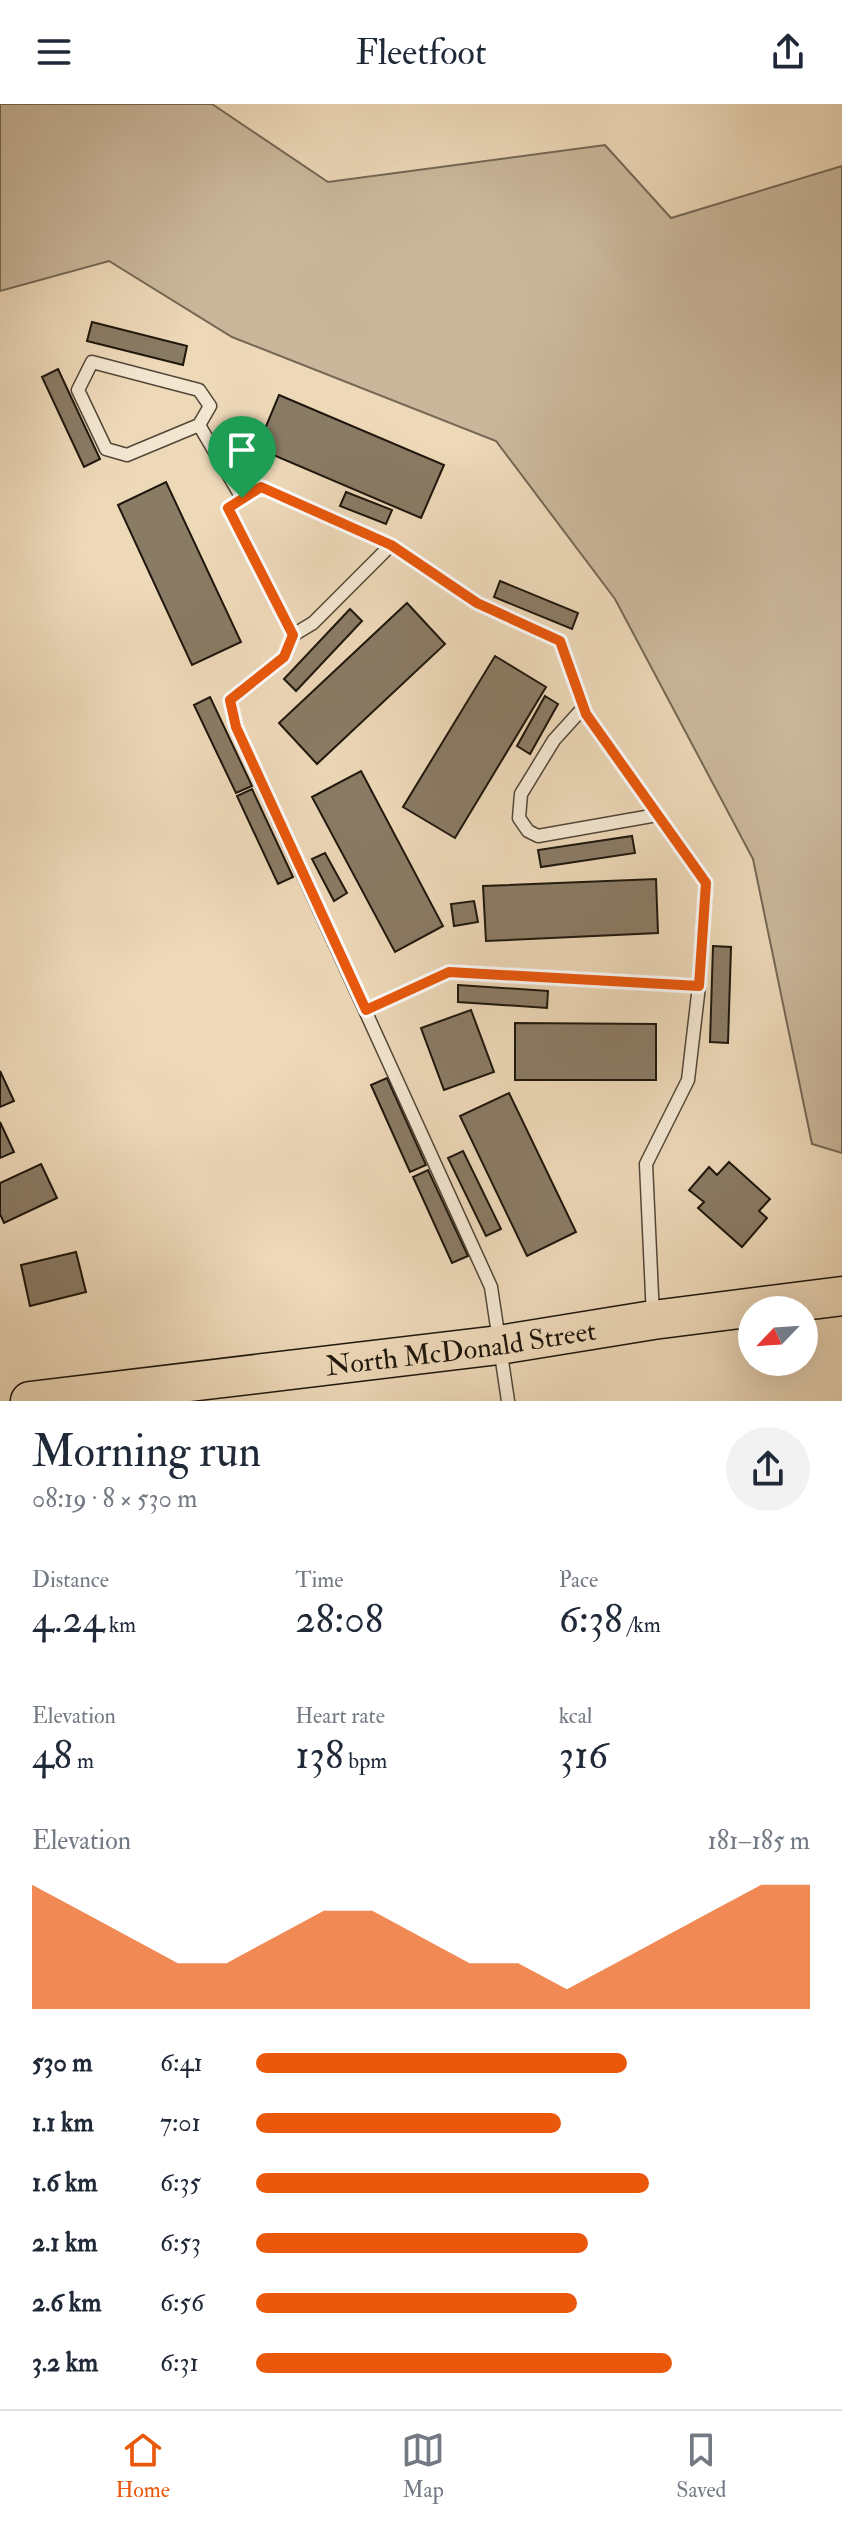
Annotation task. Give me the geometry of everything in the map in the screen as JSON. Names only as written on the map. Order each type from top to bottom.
[{"type":"main road","name":"North McDonald Street","points":[[30,1401],[499,1345],[653,1320],[842,1296]]},
{"type":"lane","points":[[92,362],[199,390],[210,406],[199,425],[127,455],[106,449],[78,390],[92,362]]},
{"type":"lane","points":[[199,425],[242,498]]},
{"type":"lane","points":[[293,635],[228,508],[261,487],[391,545],[477,603],[560,641],[583,708],[706,883],[699,986],[688,1080],[646,1164],[653,1320]]},
{"type":"lane","points":[[391,545],[313,623],[293,635],[284,657],[230,700],[236,727],[491,1287],[508,1401]]},
{"type":"lane","points":[[583,708],[554,740],[521,794],[519,818],[528,831],[538,836],[657,815]]},
{"type":"lane","points":[[366,1010],[449,972],[699,986]]},
{"type":"shaded area","points":[[0,104],[212,104],[328,182],[605,145],[671,218],[842,166],[842,1153],[812,1144],[753,859],[615,599],[496,441],[232,337],[109,261],[0,291]]},
{"type":"building","points":[[92,322],[187,346],[183,365],[87,341]]},
{"type":"building","points":[[58,369],[100,459],[84,467],[42,377]]},
{"type":"building","points":[[279,395],[444,465],[421,518],[257,448]]},
{"type":"building","points":[[166,482],[241,642],[192,665],[118,505]]},
{"type":"building","points":[[346,492],[392,510],[386,524],[340,506]]},
{"type":"building","points":[[500,581],[578,613],[572,629],[494,597]]},
{"type":"building","points":[[407,603],[445,644],[317,764],[279,723]]},
{"type":"building","points":[[350,609],[362,621],[296,691],[284,679]]},
{"type":"building","points":[[495,656],[546,687],[455,838],[403,807]]},
{"type":"building","points":[[545,696],[558,704],[530,754],[517,746]]},
{"type":"building","points":[[210,697],[252,786],[236,793],[194,705]]},
{"type":"building","points":[[361,771],[443,926],[395,952],[312,797]]},
{"type":"building","points":[[252,789],[293,877],[278,884],[237,796]]},
{"type":"building","points":[[632,836],[635,853],[541,867],[538,850]]},
{"type":"building","points":[[325,853],[347,893],[334,901],[312,859]]},
{"type":"building","points":[[656,879],[658,933],[486,941],[483,886]]},
{"type":"building","points":[[474,901],[478,922],[454,926],[451,904]]},
{"type":"building","points":[[713,946],[731,947],[728,1043],[710,1042]]},
{"type":"building","points":[[458,985],[548,991],[547,1008],[458,1002]]},
{"type":"building","points":[[471,1010],[494,1072],[444,1090],[421,1028]]},
{"type":"building","points":[[515,1023],[656,1024],[656,1080],[515,1080]]},
{"type":"building","points":[[0,1071],[14,1101],[0,1107]]},
{"type":"building","points":[[387,1078],[426,1165],[410,1172],[371,1085]]},
{"type":"building","points":[[509,1093],[576,1232],[527,1256],[460,1116]]},
{"type":"building","points":[[0,1122],[14,1152],[0,1158]]},
{"type":"building","points":[[463,1151],[501,1229],[486,1236],[448,1158]]},
{"type":"building","points":[[729,1162],[770,1199],[759,1211],[767,1218],[742,1247],[698,1208],[704,1202],[689,1190],[709,1167],[717,1175]]},
{"type":"building","points":[[41,1164],[57,1198],[4,1223],[0,1214],[0,1183]]},
{"type":"building","points":[[428,1170],[468,1256],[452,1263],[413,1177]]},
{"type":"building","points":[[76,1252],[86,1292],[30,1306],[21,1265]]},
{"type":"route","points":[[261,487],[391,545],[477,603],[560,641],[586,714],[706,883],[699,986],[449,972],[366,1010],[236,727],[230,700],[284,657],[293,635],[228,508],[242,498],[261,487]]}]
